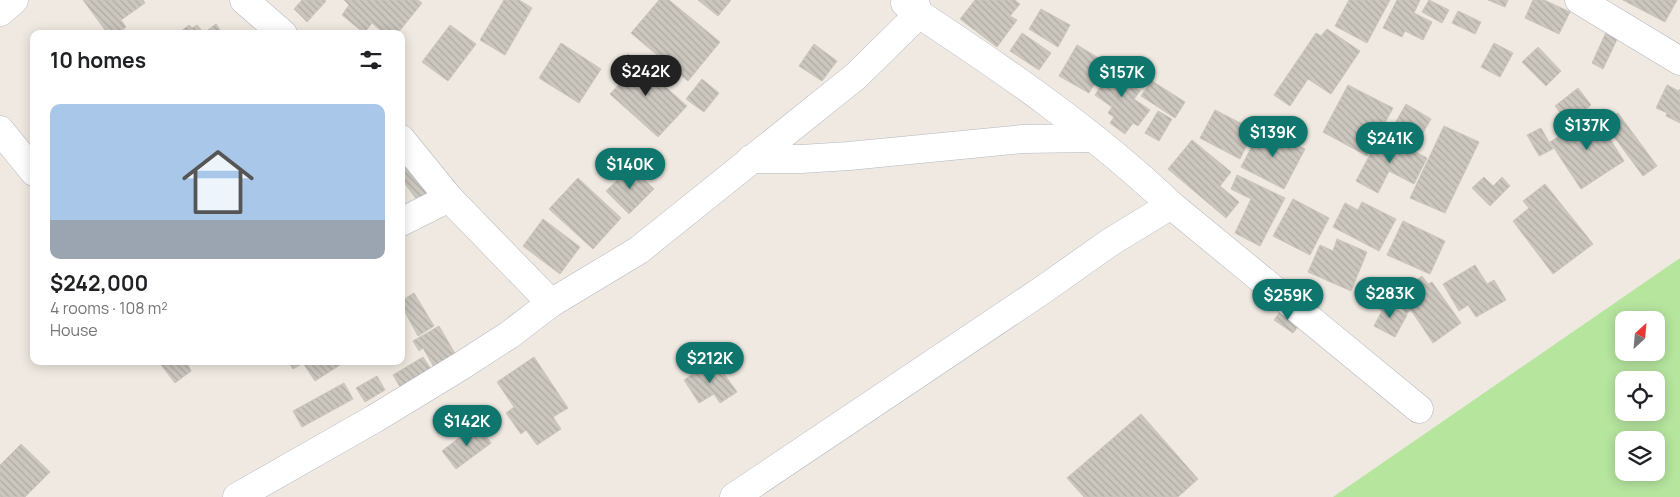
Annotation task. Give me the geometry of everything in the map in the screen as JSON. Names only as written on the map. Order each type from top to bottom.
[{"type":"street","points":[[0,12],[14,0]]},
{"type":"street","points":[[244,0],[278,30]]},
{"type":"street","points":[[1579,0],[1680,61]]},
{"type":"street","points":[[237,497],[374,419],[461,366],[509,335],[551,303],[639,250],[856,76],[912,5],[1094,138],[1138,174],[1171,205],[1419,409]]},
{"type":"street","points":[[0,130],[30,167]]},
{"type":"street","points":[[751,159],[848,156],[1023,139],[1094,138]]},
{"type":"street","points":[[405,144],[449,198],[551,303]]},
{"type":"street","points":[[405,220],[449,198]]},
{"type":"street","points":[[734,497],[1044,289],[1109,243],[1171,205]]},
{"type":"green space","points":[[1680,258],[1680,497],[1333,497]]},
{"type":"building","points":[[83,0],[143,0],[145,3],[121,20],[126,27],[122,30],[105,30]]},
{"type":"building","points":[[302,0],[326,1],[307,22],[294,9]]},
{"type":"building","points":[[344,0],[418,0],[422,3],[400,30],[380,30],[372,23],[366,30],[360,30],[342,15],[349,5]]},
{"type":"building","points":[[504,0],[519,0],[532,8],[505,55],[480,40]]},
{"type":"building","points":[[659,0],[669,0],[720,42],[688,81],[631,33]]},
{"type":"building","points":[[698,0],[731,0],[718,16]]},
{"type":"building","points":[[975,0],[1015,0],[1020,4],[1010,16],[1017,20],[997,47],[960,19]]},
{"type":"building","points":[[1349,0],[1390,0],[1367,43],[1335,26]]},
{"type":"building","points":[[1397,0],[1420,0],[1414,13],[1432,22],[1423,40],[1405,31],[1402,37],[1383,28]]},
{"type":"building","points":[[1429,0],[1449,10],[1442,23],[1422,12]]},
{"type":"building","points":[[1488,0],[1508,0],[1505,7]]},
{"type":"building","points":[[1533,0],[1544,0],[1570,12],[1559,34],[1525,18]]},
{"type":"building","points":[[1623,0],[1677,0],[1665,22]]},
{"type":"building","points":[[1041,9],[1070,25],[1058,47],[1029,29]]},
{"type":"building","points":[[1458,11],[1481,22],[1475,34],[1452,23]]},
{"type":"building","points":[[216,24],[220,30],[208,30]]},
{"type":"building","points":[[189,25],[192,28],[197,25],[201,30],[182,30]]},
{"type":"building","points":[[450,25],[476,44],[448,81],[422,62]]},
{"type":"building","points":[[1608,28],[1620,33],[1603,69],[1592,63]]},
{"type":"building","points":[[1327,29],[1360,51],[1331,94],[1308,79],[1290,106],[1274,95],[1316,33],[1321,36]]},
{"type":"building","points":[[1022,33],[1051,53],[1039,70],[1010,51]]},
{"type":"building","points":[[561,43],[601,69],[579,103],[539,78]]},
{"type":"building","points":[[1494,43],[1513,53],[1500,77],[1481,67]]},
{"type":"building","points":[[814,44],[837,61],[822,81],[799,66]]},
{"type":"building","points":[[1077,45],[1107,63],[1089,93],[1059,76]]},
{"type":"building","points":[[1538,47],[1561,71],[1546,86],[1522,62]]},
{"type":"building","points":[[628,54],[687,106],[658,137],[610,94],[625,78],[615,69]]},
{"type":"building","points":[[1119,59],[1137,72],[1124,91],[1129,84],[1140,91],[1134,99],[1150,110],[1138,126],[1133,123],[1125,134],[1110,123],[1114,117],[1108,113],[1112,107],[1095,95]]},
{"type":"building","points":[[702,79],[719,93],[704,112],[686,99]]},
{"type":"building","points":[[1152,81],[1185,102],[1175,118],[1141,96]]},
{"type":"building","points":[[1348,85],[1393,108],[1367,156],[1323,132]]},
{"type":"building","points":[[1667,85],[1679,91],[1680,89],[1680,123],[1666,116],[1667,113],[1656,108]]},
{"type":"building","points":[[1578,88],[1591,105],[1569,123],[1555,106]]},
{"type":"building","points":[[1406,104],[1431,119],[1414,149],[1389,134]]},
{"type":"building","points":[[1215,110],[1254,130],[1240,159],[1200,138]]},
{"type":"building","points":[[1158,111],[1172,119],[1159,141],[1145,133]]},
{"type":"building","points":[[1618,113],[1657,166],[1643,176],[1604,123]]},
{"type":"building","points":[[1594,114],[1624,161],[1581,189],[1550,142]]},
{"type":"building","points":[[1444,126],[1479,142],[1445,213],[1410,198]]},
{"type":"building","points":[[1262,127],[1305,149],[1284,189],[1241,167]]},
{"type":"building","points":[[1541,128],[1553,149],[1539,156],[1527,135]]},
{"type":"building","points":[[1383,135],[1427,158],[1414,184],[1389,171],[1378,193],[1356,181],[1375,145],[1377,146]]},
{"type":"building","points":[[1192,140],[1231,172],[1220,186],[1239,202],[1226,218],[1168,169]]},
{"type":"building","points":[[405,153],[432,189],[417,200],[405,184]]},
{"type":"building","points":[[631,167],[654,189],[629,214],[606,191]]},
{"type":"building","points":[[1237,175],[1285,198],[1260,246],[1235,233],[1251,199],[1231,189]]},
{"type":"building","points":[[1484,177],[1493,186],[1502,177],[1510,186],[1490,206],[1472,188]]},
{"type":"building","points":[[578,178],[621,218],[593,249],[549,209]]},
{"type":"building","points":[[1545,184],[1593,244],[1553,274],[1513,221],[1529,208],[1523,201]]},
{"type":"building","points":[[1293,199],[1329,218],[1310,255],[1273,236]]},
{"type":"building","points":[[1362,202],[1396,219],[1379,251],[1333,227],[1345,203],[1358,210]]},
{"type":"building","points":[[543,219],[580,247],[560,274],[523,246]]},
{"type":"building","points":[[1403,221],[1445,241],[1430,274],[1387,255]]},
{"type":"building","points":[[1337,239],[1367,252],[1351,291],[1308,272],[1320,245],[1333,251]]},
{"type":"building","points":[[1475,265],[1487,284],[1494,280],[1506,300],[1476,317],[1468,305],[1459,311],[1443,284]]},
{"type":"building","points":[[1422,276],[1428,284],[1432,282],[1461,323],[1433,343],[1411,310],[1406,314],[1393,296]]},
{"type":"building","points":[[414,293],[434,326],[418,336],[405,312],[405,299]]},
{"type":"building","points":[[1381,301],[1407,315],[1395,337],[1374,326],[1382,311],[1378,308]]},
{"type":"building","points":[[1282,309],[1302,322],[1293,333],[1274,320]]},
{"type":"building","points":[[439,326],[457,357],[435,369],[423,348],[419,351],[413,341]]},
{"type":"building","points":[[423,357],[433,372],[402,390],[393,375]]},
{"type":"building","points":[[534,357],[568,408],[553,417],[561,429],[537,445],[526,430],[521,434],[506,413],[514,407],[497,382]]},
{"type":"building","points":[[711,362],[716,370],[720,368],[737,392],[720,403],[714,394],[699,403],[684,380]]},
{"type":"building","points":[[161,365],[188,365],[191,371],[175,383]]},
{"type":"building","points":[[290,365],[300,365],[293,369]]},
{"type":"building","points":[[304,365],[340,365],[315,381]]},
{"type":"building","points":[[377,376],[385,390],[365,402],[356,388]]},
{"type":"building","points":[[344,383],[353,399],[302,427],[293,411]]},
{"type":"building","points":[[1141,414],[1198,479],[1178,497],[1084,497],[1067,478]]},
{"type":"building","points":[[477,424],[491,443],[456,469],[442,451]]},
{"type":"building","points":[[21,444],[50,472],[25,497],[0,497],[0,465]]}]
